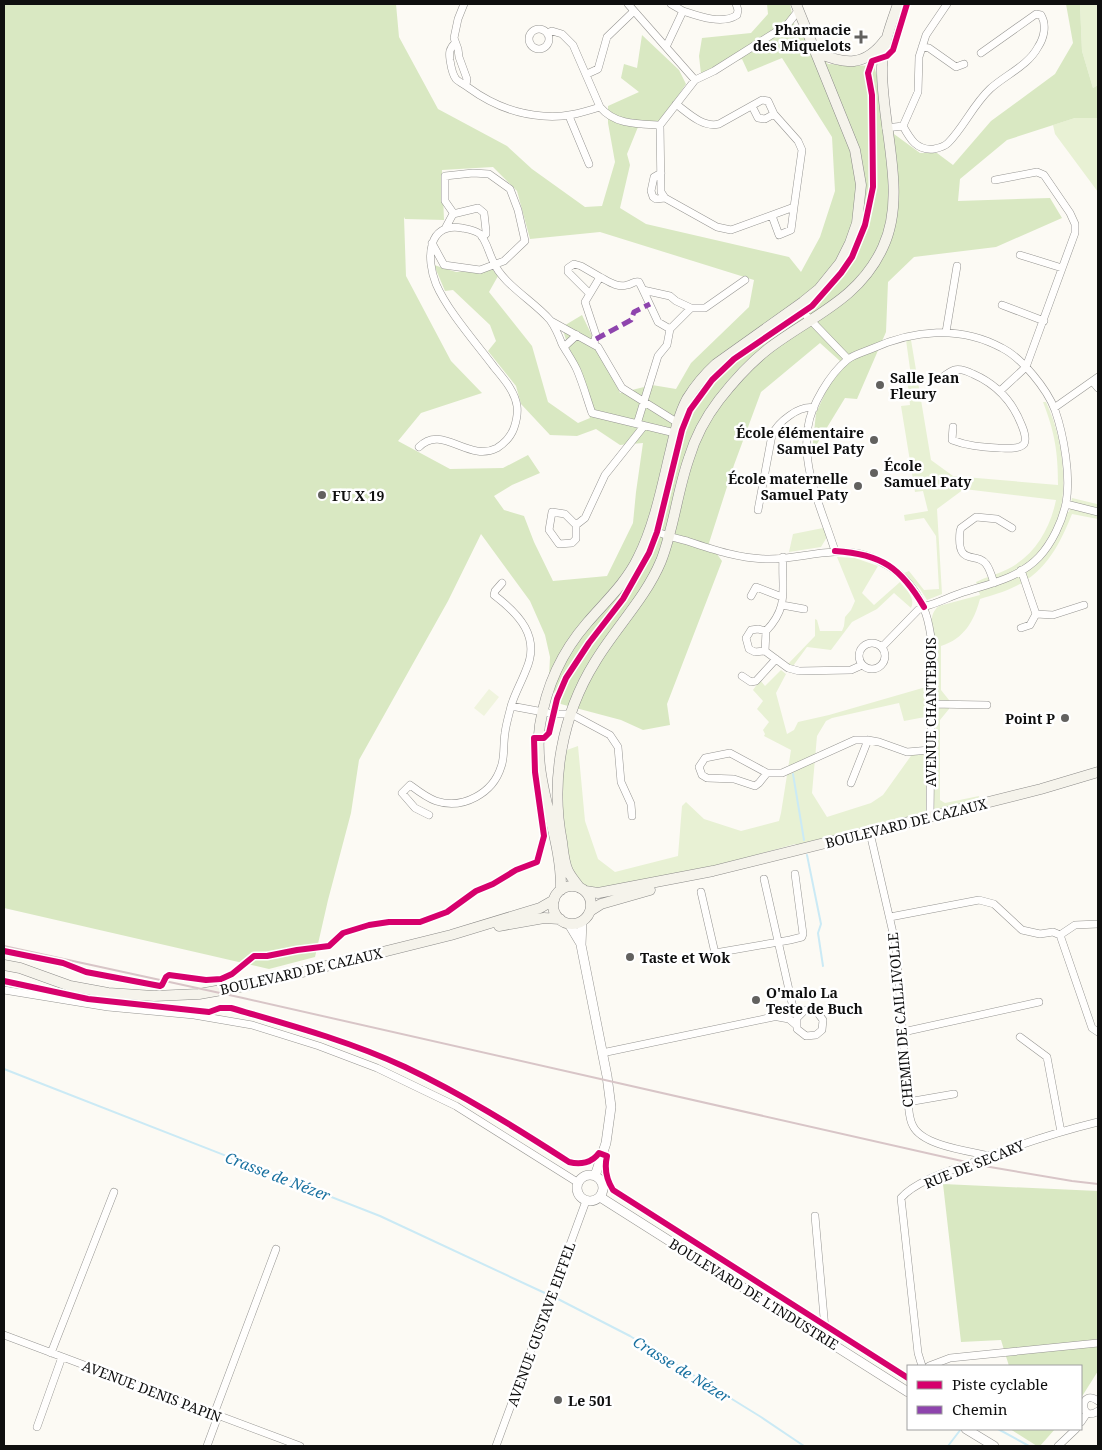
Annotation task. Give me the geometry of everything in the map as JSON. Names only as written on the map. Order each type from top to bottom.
[{"type":"main road","points":[[583,889],[570,886],[561,890],[554,900],[554,909],[564,922],[582,921],[590,911],[590,900],[583,889],[568,872],[559,829],[558,782],[560,761],[571,714],[594,662],[652,580],[670,536],[689,457],[704,424],[718,401],[756,359],[859,285],[878,258],[885,244],[894,206],[882,80],[883,57],[886,39],[898,4]]},
{"type":"main road","points":[[561,890],[561,872],[539,764],[539,737],[542,712],[558,665],[572,641],[629,574],[651,529],[676,428],[687,399],[704,376],[716,364],[819,289],[840,263],[857,223],[861,198],[859,168],[855,150],[797,7]]},
{"type":"main road","points":[[816,52],[834,60],[849,62],[874,52],[886,39]]},
{"type":"main road","name":"BOULEVARD DE CAZAUX","points":[[590,911],[601,904],[713,871],[930,818],[1066,783],[1098,772]]},
{"type":"main road","name":"BOULEVARD DE CAZAUX","points":[[583,889],[598,893],[713,871]]},
{"type":"main road","name":"BOULEVARD DE CAZAUX","points":[[4,965],[20,968],[70,986],[108,993],[130,996],[206,993],[451,935],[540,908],[554,900]]},
{"type":"main road","name":"BOULEVARD DE CAZAUX","points":[[451,935],[544,918],[564,922]]},
{"type":"street","points":[[464,4],[458,19],[454,38],[466,85],[487,100],[514,111],[542,116],[568,116],[600,107]]},
{"type":"street","points":[[628,4],[695,80]]},
{"type":"street","points":[[671,4],[683,11],[709,18],[729,19],[737,15],[736,4]]},
{"type":"street","points":[[903,126],[918,92],[919,57],[926,35],[948,4]]},
{"type":"street","points":[[794,208],[731,230],[722,229],[664,198],[661,192],[660,124],[695,80],[714,71],[787,25],[797,7]]},
{"type":"street","points":[[586,74],[598,68],[607,37],[634,11]]},
{"type":"street","points":[[666,48],[683,11]]},
{"type":"street","points":[[903,126],[909,138],[919,147],[936,149],[947,144],[984,95],[997,82],[1030,59],[1044,34],[1043,18],[1041,15],[1036,14],[982,53]]},
{"type":"street","points":[[787,25],[805,27]]},
{"type":"street","points":[[547,33],[552,30],[562,34],[573,44],[600,107],[606,114],[618,121],[660,124]]},
{"type":"street","points":[[922,47],[930,48],[956,67],[964,64]]},
{"type":"street","points":[[676,104],[701,122],[712,125],[719,124],[766,99],[768,101],[774,114],[798,140],[802,150],[791,230],[779,234],[772,216]]},
{"type":"street","points":[[752,106],[758,118],[765,119],[774,114]]},
{"type":"street","points":[[568,116],[589,164]]},
{"type":"street","points":[[886,128],[903,126]]},
{"type":"street","points":[[995,180],[1037,172],[1044,175],[1070,213],[1075,224],[1075,233],[1026,367],[1000,391]]},
{"type":"street","points":[[432,243],[444,265],[480,270],[504,261],[525,241],[518,210],[510,189],[489,174],[473,173],[445,176],[445,201],[454,214]]},
{"type":"street","points":[[420,447],[425,441],[437,439],[447,440],[472,451],[485,452],[501,445],[508,439],[515,426],[517,406],[508,384],[445,301],[435,282],[432,268],[432,243],[437,233],[446,227],[454,214],[478,208],[484,213],[486,234],[482,237]]},
{"type":"street","points":[[446,227],[465,228],[479,233],[494,265],[507,280],[551,321],[594,344],[601,351],[622,388],[644,402],[676,428]]},
{"type":"street","points":[[1020,255],[1062,268]]},
{"type":"street","points":[[589,293],[568,272],[568,268],[574,264],[581,266],[615,285],[627,286],[635,281],[639,282],[658,322],[670,330]]},
{"type":"street","points":[[946,332],[957,266]]},
{"type":"street","points":[[594,344],[596,335],[585,305],[585,299],[598,276]]},
{"type":"street","points":[[643,290],[670,296],[691,308],[705,308],[745,280]]},
{"type":"street","points":[[1002,305],[1044,321]]},
{"type":"street","points":[[798,306],[848,359]]},
{"type":"street","points":[[576,525],[565,514],[552,512],[549,530],[559,544],[572,543],[576,539],[576,525],[584,518],[605,475],[641,425],[644,402],[658,356],[667,345],[670,330],[691,308]]},
{"type":"street","points":[[551,321],[576,370],[592,413],[641,425],[676,428]]},
{"type":"street","points":[[835,551],[808,468],[806,446],[808,426],[823,389],[848,359],[880,345],[909,336],[928,332],[946,332],[974,336],[1003,348],[1026,367],[1054,408],[1064,447],[1068,489],[1060,523],[1044,550],[1030,565],[1010,577],[918,610],[882,647]]},
{"type":"street","points":[[564,348],[577,335]]},
{"type":"street","points":[[944,376],[952,370],[960,370],[970,372],[986,380],[1005,396],[1019,419],[1025,437],[1023,445],[1018,448],[964,445],[952,440],[953,427]]},
{"type":"street","points":[[1054,408],[1096,379],[1098,388]]},
{"type":"street","points":[[758,510],[772,435],[775,428],[802,408],[814,408]]},
{"type":"street","points":[[1066,504],[1098,512]]},
{"type":"street","points":[[994,583],[987,564],[980,559],[967,557],[962,552],[960,531],[961,528],[976,517],[997,519],[1012,528]]},
{"type":"street","name":"AVENUE CHANTEBOIS","points":[[651,529],[733,556],[769,559],[835,551],[855,553],[874,558],[894,568],[912,587],[924,608],[932,643],[930,818]]},
{"type":"street","points":[[765,651],[766,631],[775,621],[782,605],[782,558]]},
{"type":"street","points":[[1021,570],[1036,614],[1030,625],[1021,628]]},
{"type":"street","points":[[429,815],[416,808],[402,793],[410,786],[437,802],[459,803],[481,796],[497,778],[502,766],[505,732],[514,693],[527,669],[531,653],[530,642],[524,624],[518,615],[494,595],[502,583]]},
{"type":"street","points":[[751,596],[756,587],[782,597]]},
{"type":"street","points":[[782,605],[804,609]]},
{"type":"street","points":[[1036,614],[1053,615],[1084,605]]},
{"type":"street","points":[[766,631],[751,630],[746,638],[749,649],[755,652],[765,651],[788,668],[799,671],[851,670],[862,665]]},
{"type":"street","points":[[869,643],[882,647],[885,657],[882,665],[870,669],[862,665],[859,657],[861,648],[869,643]]},
{"type":"street","points":[[742,676],[750,682],[756,681],[776,659]]},
{"type":"street","points":[[930,704],[987,705]]},
{"type":"street","points":[[511,706],[542,712],[571,714],[610,735],[615,740],[620,754],[620,782],[631,804],[632,816]]},
{"type":"street","points":[[767,773],[757,785],[751,786],[734,779],[707,778],[702,775],[699,767],[705,758],[730,753],[767,773],[782,773],[851,741],[868,740],[879,742],[907,752],[930,750]]},
{"type":"street","points":[[851,783],[868,740]]},
{"type":"street","name":"CHEMIN DE CAILLIVOLLE","points":[[870,832],[896,946],[908,1102],[913,1127],[922,1136],[937,1143],[990,1156]]},
{"type":"street","points":[[701,892],[715,953],[802,938],[794,874]]},
{"type":"street","points":[[764,879],[794,1012]]},
{"type":"street","points":[[890,917],[979,900],[994,904],[1022,930],[1040,934],[1054,932],[1060,935],[1092,1028],[1098,1032]]},
{"type":"street","points":[[582,921],[581,944],[611,1107],[606,1143],[595,1176]]},
{"type":"street","points":[[564,922],[581,944]]},
{"type":"street","points":[[1060,935],[1075,925],[1098,924]]},
{"type":"street","points":[[4,990],[108,1007],[194,1015],[252,1025],[319,1046],[377,1068],[456,1106],[577,1182]]},
{"type":"street","points":[[903,1032],[1039,1002]]},
{"type":"street","points":[[602,1052],[772,1016],[810,1010],[820,1014],[823,1020],[822,1030],[813,1036],[806,1036],[789,1019],[772,1016]]},
{"type":"street","points":[[796,1025],[797,1018],[804,1011]]},
{"type":"street","points":[[1020,1037],[1047,1057],[1061,1132]]},
{"type":"street","points":[[908,1102],[954,1094]]},
{"type":"street","name":"RUE DE SECARY","points":[[922,1365],[918,1353],[901,1198],[906,1192],[943,1174],[1018,1145],[1098,1122]]},
{"type":"street","points":[[588,1175],[595,1176],[602,1182],[603,1188],[600,1197],[595,1201],[586,1201],[577,1195],[577,1182],[588,1175]]},
{"type":"street","points":[[51,1353],[114,1192]]},
{"type":"street","name":"BOULEVARD DE L'INDUSTRIE","points":[[600,1197],[907,1391]]},
{"type":"street","name":"AVENUE GUSTAVE EIFFEL","points":[[496,1446],[586,1201]]},
{"type":"street","points":[[815,1216],[826,1340]]},
{"type":"street","points":[[207,1446],[216,1415],[276,1249]]},
{"type":"street","name":"AVENUE DENIS PAPIN","points":[[4,1335],[300,1446]]},
{"type":"street","points":[[932,1365],[950,1358],[1098,1342]]},
{"type":"street","points":[[37,1427],[62,1357]]},
{"type":"street","points":[[1088,1413],[1084,1406],[1085,1400],[1097,1397]]},
{"type":"street","points":[[1088,1413],[1094,1414],[1098,1411]]},
{"type":"street","points":[[1082,1421],[1088,1413]]},
{"type":"street","points":[[968,1430],[994,1446]]},
{"type":"street","points":[[1058,1446],[1075,1430]]},
{"type":"green space","points":[[4,4],[396,4],[399,37],[438,109],[507,146],[532,169],[585,207],[602,206],[615,162],[608,123],[608,106],[639,92],[621,78],[624,64],[637,68],[642,35],[679,70],[686,84],[660,122],[638,127],[627,154],[630,165],[620,208],[646,224],[789,257],[801,272],[820,237],[835,191],[832,137],[782,58],[748,72],[742,59],[701,74],[699,56],[702,38],[751,33],[768,14],[767,4],[790,4],[795,28],[828,64],[874,66],[894,134],[920,153],[937,153],[953,165],[991,121],[1055,74],[1073,43],[1066,4],[1080,4],[1082,51],[1093,88],[1098,85],[1098,118],[1075,118],[1007,140],[960,179],[958,201],[1050,198],[1062,218],[996,247],[914,257],[888,282],[886,332],[857,399],[845,398],[812,452],[816,413],[840,361],[820,343],[761,392],[734,465],[709,543],[722,561],[667,704],[670,725],[643,730],[621,720],[557,703],[549,678],[550,657],[545,635],[530,601],[481,534],[448,601],[359,760],[351,813],[315,957],[269,969],[4,908]],"holes":[[[493,167],[517,191],[530,239],[600,232],[754,280],[749,307],[691,363],[676,389],[652,385],[620,393],[582,315],[562,327],[590,418],[578,423],[548,402],[532,346],[489,292],[498,276],[492,269],[456,272],[434,265],[445,291],[453,290],[490,325],[496,341],[488,351],[516,386],[521,404],[550,435],[577,436],[596,429],[620,445],[643,443],[633,523],[607,576],[553,581],[524,516],[504,510],[494,496],[512,485],[540,473],[528,455],[503,468],[450,469],[398,441],[421,413],[482,393],[451,361],[406,276],[404,217],[405,219],[444,220],[442,170]]]},
{"type":"green space","points":[[1080,4],[1098,4],[1098,85],[1093,88],[1082,51]]},
{"type":"green space","points":[[1075,118],[1098,118],[1098,192],[1055,134],[1053,125]]},
{"type":"green space","points":[[906,340],[911,340],[931,460],[953,476],[1058,485],[1053,433],[1043,402],[1046,402],[1056,427],[1063,468],[1061,509],[1069,512],[1072,498],[1097,504],[1098,500],[1098,519],[1072,514],[1063,535],[1051,555],[1036,573],[1012,588],[980,599],[975,615],[967,628],[956,639],[941,646],[941,690],[949,700],[949,709],[940,720],[940,800],[945,803],[979,796],[978,802],[939,811],[934,809],[933,802],[933,615],[939,606],[980,595],[976,582],[1008,569],[1026,556],[1045,531],[1056,500],[964,489],[937,509],[942,594],[927,600],[920,589],[904,573],[909,571],[924,590],[939,589],[936,536],[924,518],[905,521],[904,515],[928,511],[923,491],[915,492],[901,406],[910,405],[907,377],[911,376]]},
{"type":"green space","points":[[823,528],[827,537],[821,547],[789,552],[793,534]]},
{"type":"green space","points":[[837,557],[855,558],[878,566],[862,593],[874,605],[900,582],[911,597],[911,608],[894,593],[877,609],[852,622],[831,650],[807,647],[793,666],[788,664],[815,636],[815,619],[820,631],[842,631],[845,617],[855,601]]},
{"type":"green space","points":[[781,670],[786,674],[776,693],[787,734],[794,730],[798,722],[926,687],[925,717],[904,721],[899,703],[826,721],[817,736],[812,793],[827,817],[871,803],[883,795],[913,753],[920,752],[926,756],[927,766],[924,781],[926,785],[926,811],[919,816],[799,846],[795,844],[709,868],[597,890],[585,887],[571,871],[563,827],[561,783],[564,751],[578,746],[585,821],[598,859],[615,872],[678,856],[682,806],[686,802],[704,819],[741,831],[779,821],[791,750],[764,736],[763,730],[769,722],[757,709],[763,701],[753,690],[760,680],[765,686]]},
{"type":"green space","points":[[489,689],[499,697],[484,716],[474,708]]},
{"type":"green space","points":[[943,1184],[1098,1191],[1098,1371],[1082,1396],[1082,1365],[1009,1365],[1001,1340],[961,1342]]},
{"type":"green space","points":[[1012,1430],[1054,1430],[1040,1446]]},
{"type":"waterway","points":[[793,774],[804,840]]},
{"type":"waterway","points":[[807,855],[821,924],[818,933],[823,966]]},
{"type":"waterway","name":"Crasse de Nézer","points":[[4,1069],[380,1216],[547,1294]]},
{"type":"waterway","name":"Crasse de Nézer","points":[[556,1298],[630,1336],[761,1417],[804,1446]]},
{"type":"waterway","name":"Crasse de Nézer","points":[[948,1446],[960,1430]]},
{"type":"waterway","name":"Crasse de Nézer","points":[[1000,1430],[1029,1446]]},
{"type":"railway","points":[[4,946],[243,998],[984,1166],[1098,1184]]},
{"type":"marked path","points":[[596,339],[631,320],[634,312],[650,304]]},
{"type":"cycle path","points":[[4,951],[63,963],[86,972],[160,986],[169,975],[206,980],[221,979],[232,974],[254,956],[267,956],[329,946],[343,933],[369,925],[389,922],[420,922],[447,912],[476,891],[493,884],[516,870],[537,862],[544,836],[535,772],[534,738],[544,738],[549,733],[557,699],[566,678],[589,643],[623,599],[649,553],[657,532],[682,430],[690,410],[712,380],[734,359],[812,306],[841,273],[852,257],[865,225],[873,187],[872,95],[868,73],[872,61],[887,56],[893,50],[907,4]]},
{"type":"cycle path","points":[[835,551],[865,556],[888,565],[907,582],[924,607]]},
{"type":"cycle path","points":[[4,981],[88,999],[209,1012],[220,1008],[231,1008],[319,1034],[405,1067],[468,1100],[569,1162],[586,1162],[593,1159],[599,1153],[607,1156],[606,1174],[613,1190],[907,1377]]},
{"type":"place","name":"Pharmacie des Miquelots","points":[[861,37]]},
{"type":"place","name":"Salle Jean Fleury","points":[[880,385]]},
{"type":"place","name":"École élémentaire Samuel Paty","points":[[874,440]]},
{"type":"place","name":"École Samuel Paty","points":[[874,473]]},
{"type":"place","name":"École maternelle Samuel Paty","points":[[858,486]]},
{"type":"place","name":"FU X 19","points":[[322,495]]},
{"type":"place","name":"Point P","points":[[1065,718]]},
{"type":"place","name":"Taste et Wok","points":[[630,957]]},
{"type":"place","name":"O'malo La Teste de Buch","points":[[756,1000]]},
{"type":"place","name":"Le 501","points":[[558,1400]]}]
